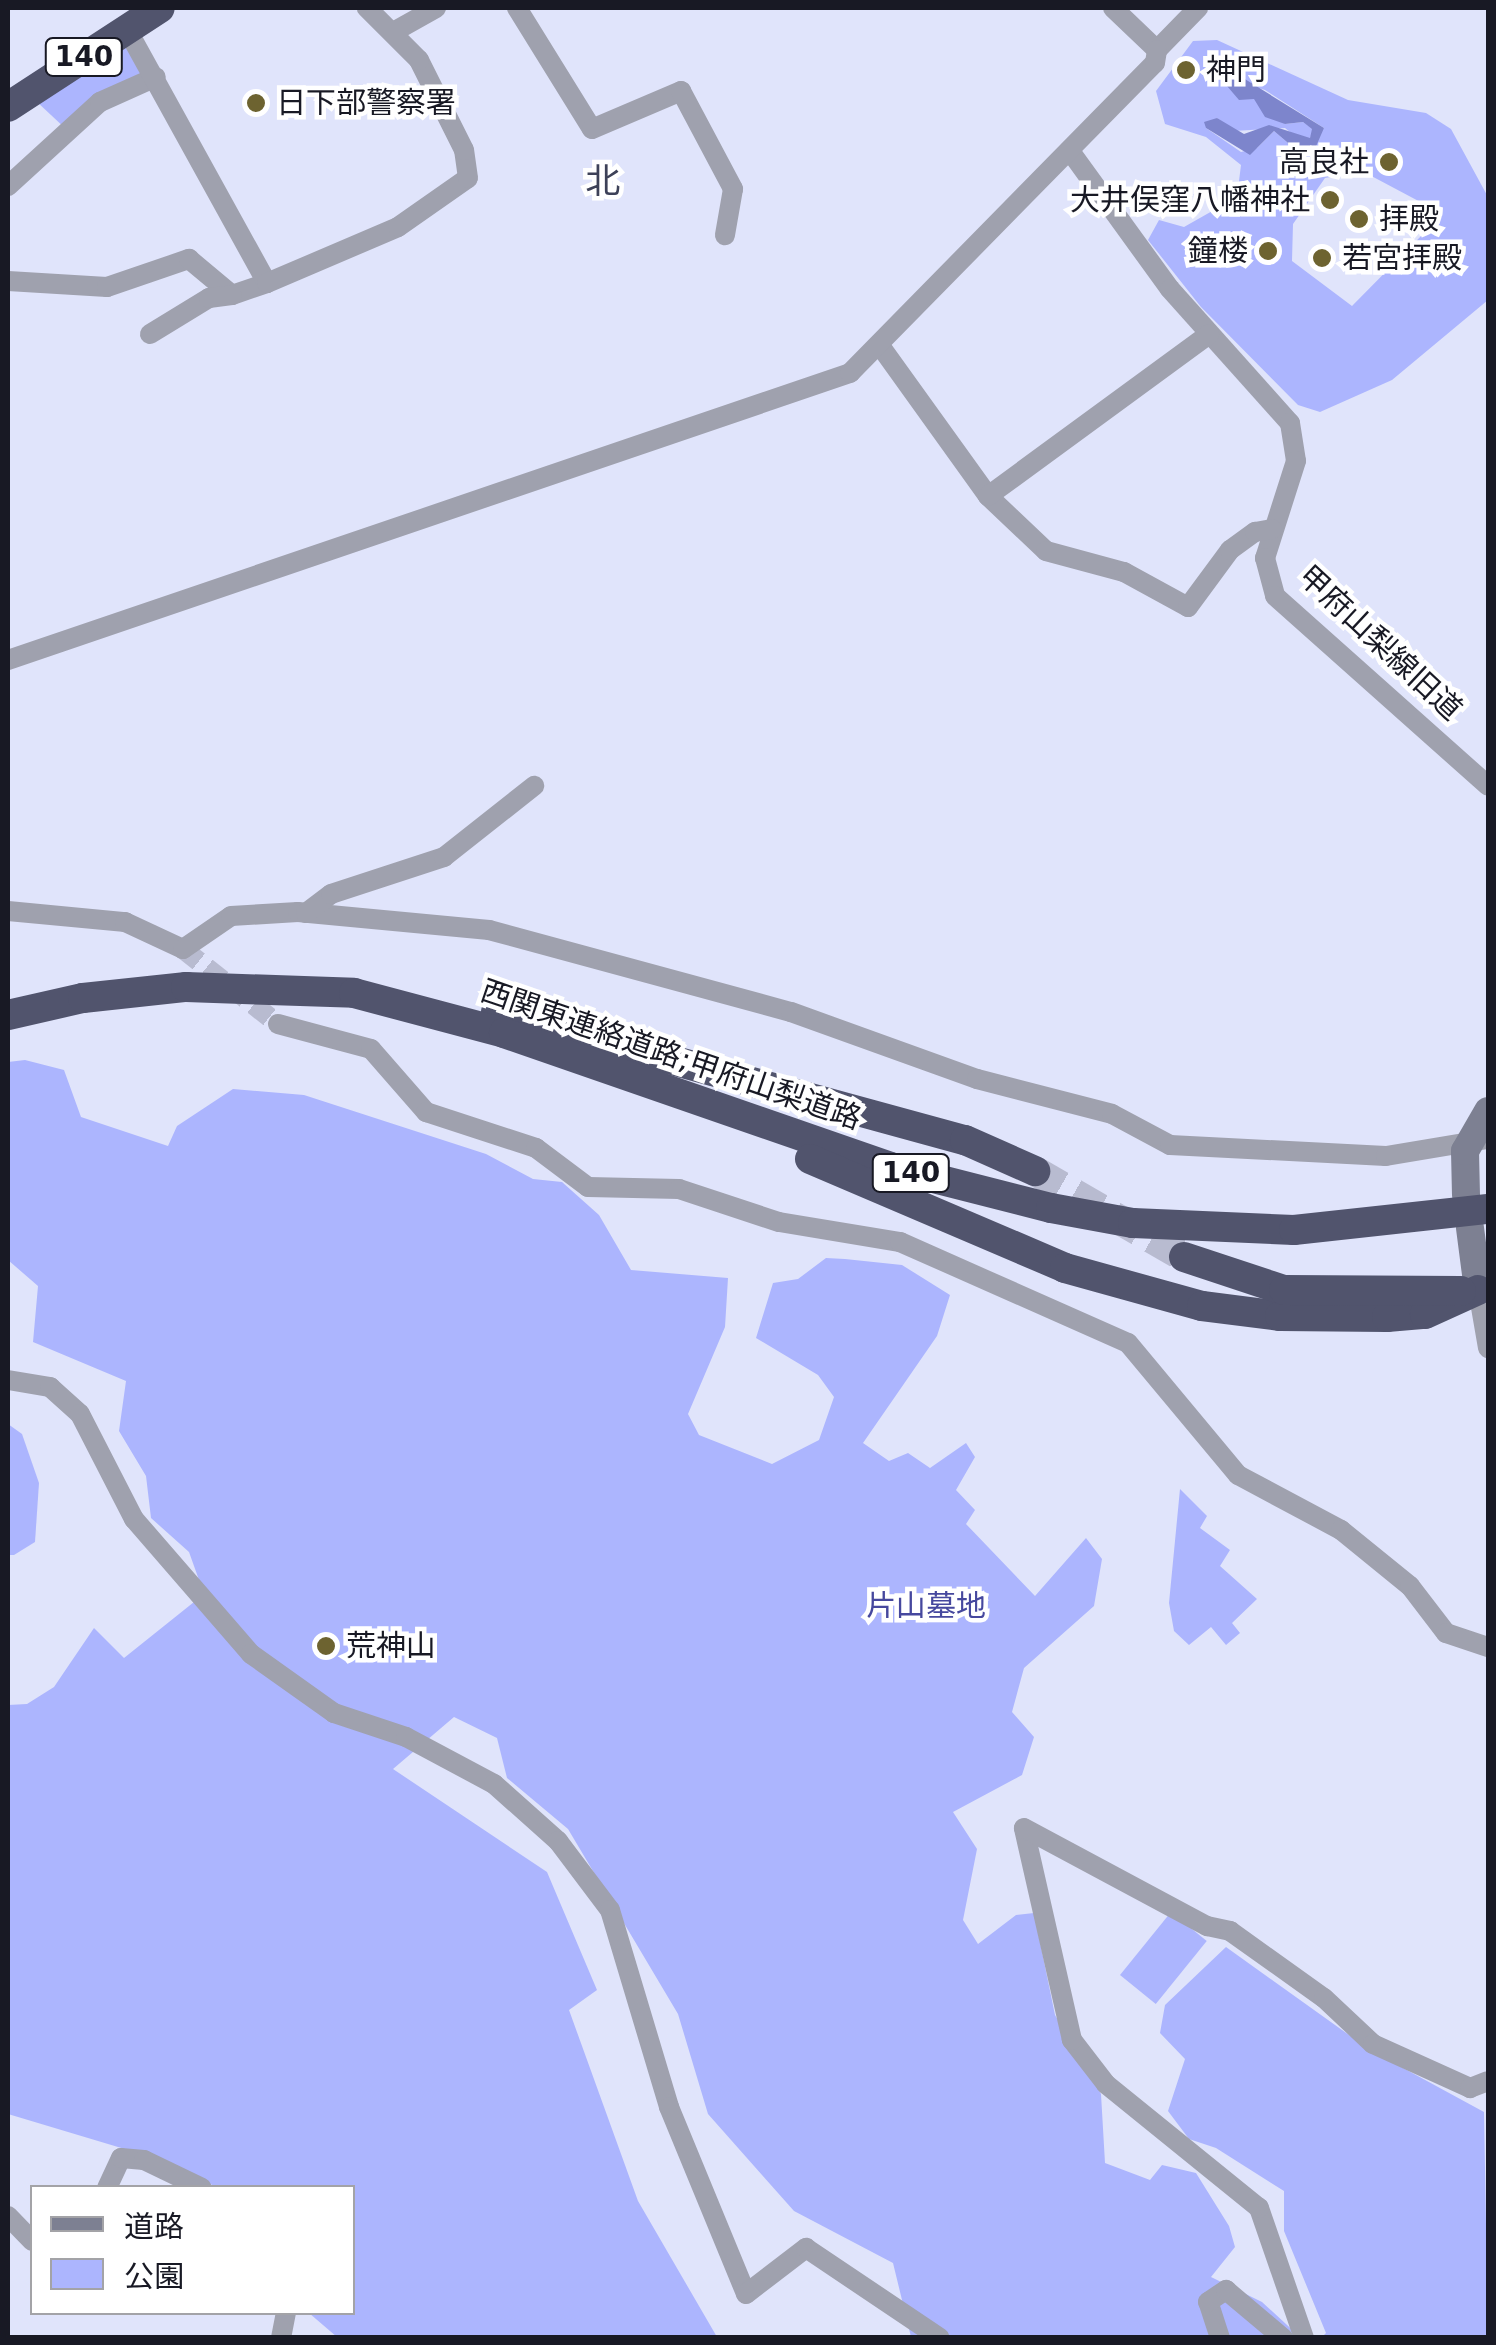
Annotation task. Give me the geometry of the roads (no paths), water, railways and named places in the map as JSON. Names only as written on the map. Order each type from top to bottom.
[{"type":"highway","name":"140","points":[[8,107],[160,8]]},
{"type":"highway","name":"西関東連絡道路;甲府山梨道路","points":[[8,1015],[83,998],[186,986],[354,993],[444,1014],[890,1167],[1116,1220],[1294,1230],[1475,1211]]},
{"type":"highway","points":[[354,993],[527,1019],[965,1140],[1035,1171]]},
{"type":"highway","points":[[444,1014],[690,1108],[1012,1247],[1161,1297],[1280,1316],[1387,1317],[1425,1314],[1483,1289]]},
{"type":"highway","points":[[1184,1257],[1284,1290],[1483,1289]]},
{"type":"street","points":[[150,334],[209,298],[267,283],[398,228],[468,178],[464,150],[419,60],[395,31],[367,8]]},
{"type":"street","points":[[395,31],[436,8]]},
{"type":"street","points":[[517,8],[592,129],[682,91],[733,188],[725,235]]},
{"type":"street","points":[[1113,8],[1157,50]]},
{"type":"street","points":[[8,660],[850,372],[881,348],[1155,64],[1157,50],[1198,8]]},
{"type":"street","points":[[127,30],[267,283]]},
{"type":"street","points":[[8,186],[100,102],[156,77]]},
{"type":"street","name":"甲府山梨線旧道","points":[[1070,151],[1092,188],[1209,334],[1280,409],[1297,444],[1265,558],[1275,596],[1488,786]]},
{"type":"street","points":[[8,281],[107,287],[189,259],[232,295]]},
{"type":"street","points":[[988,496],[1209,334]]},
{"type":"street","points":[[881,348],[988,496],[1046,551],[1124,572],[1188,608],[1230,550],[1255,532],[1272,530]]},
{"type":"street","points":[[306,912],[331,894],[444,856],[534,786]]},
{"type":"street","points":[[8,911],[125,922],[183,950],[230,916],[306,912],[471,927],[604,958],[824,1022],[977,1080],[1112,1114],[1170,1145],[1386,1156],[1478,1141]]},
{"type":"street","points":[[278,1024],[371,1049],[426,1112],[536,1148],[588,1188],[679,1190],[779,1222],[900,1242],[1128,1343],[1238,1475],[1341,1530],[1390,1566],[1446,1634],[1488,1647]]},
{"type":"street","points":[[1488,1111],[1478,1141],[1475,1211],[1488,1348]]},
{"type":"street","points":[[8,1380],[50,1387],[80,1414],[134,1519],[251,1654],[334,1714],[406,1737],[494,1784],[569,1854],[610,1910],[669,2108],[746,2294],[806,2248],[940,2338]]},
{"type":"street","points":[[1304,2338],[1260,2208],[1106,2084],[1072,2040],[1024,1828],[1207,1926],[1230,1931],[1324,1998],[1372,2044],[1470,2088],[1488,2080]]},
{"type":"street","points":[[108,2185],[121,2158],[144,2160],[196,2185]]},
{"type":"street","points":[[8,2216],[30,2239]]},
{"type":"street","points":[[1220,2338],[1208,2302],[1226,2290],[1282,2338]]},
{"type":"tunnel","points":[[183,949],[278,1024]]},
{"type":"tunnel","points":[[1035,1171],[1184,1257]]},
{"type":"place","name":"神門","points":[[1186,70]]},
{"type":"place","name":"日下部警察署","points":[[256,103]]},
{"type":"place","name":"高良社","points":[[1389,162]]},
{"type":"place","name":"大井俣窪八幡神社","points":[[1330,200]]},
{"type":"place","name":"拝殿","points":[[1359,219]]},
{"type":"place","name":"鐘楼","points":[[1268,251]]},
{"type":"place","name":"若宮拝殿","points":[[1322,258]]},
{"type":"place","name":"荒神山","points":[[326,1646]]},
{"type":"district","name":"北","points":[[603,181]]},
{"type":"park label","name":"片山墓地","points":[[926,1606]]}]
